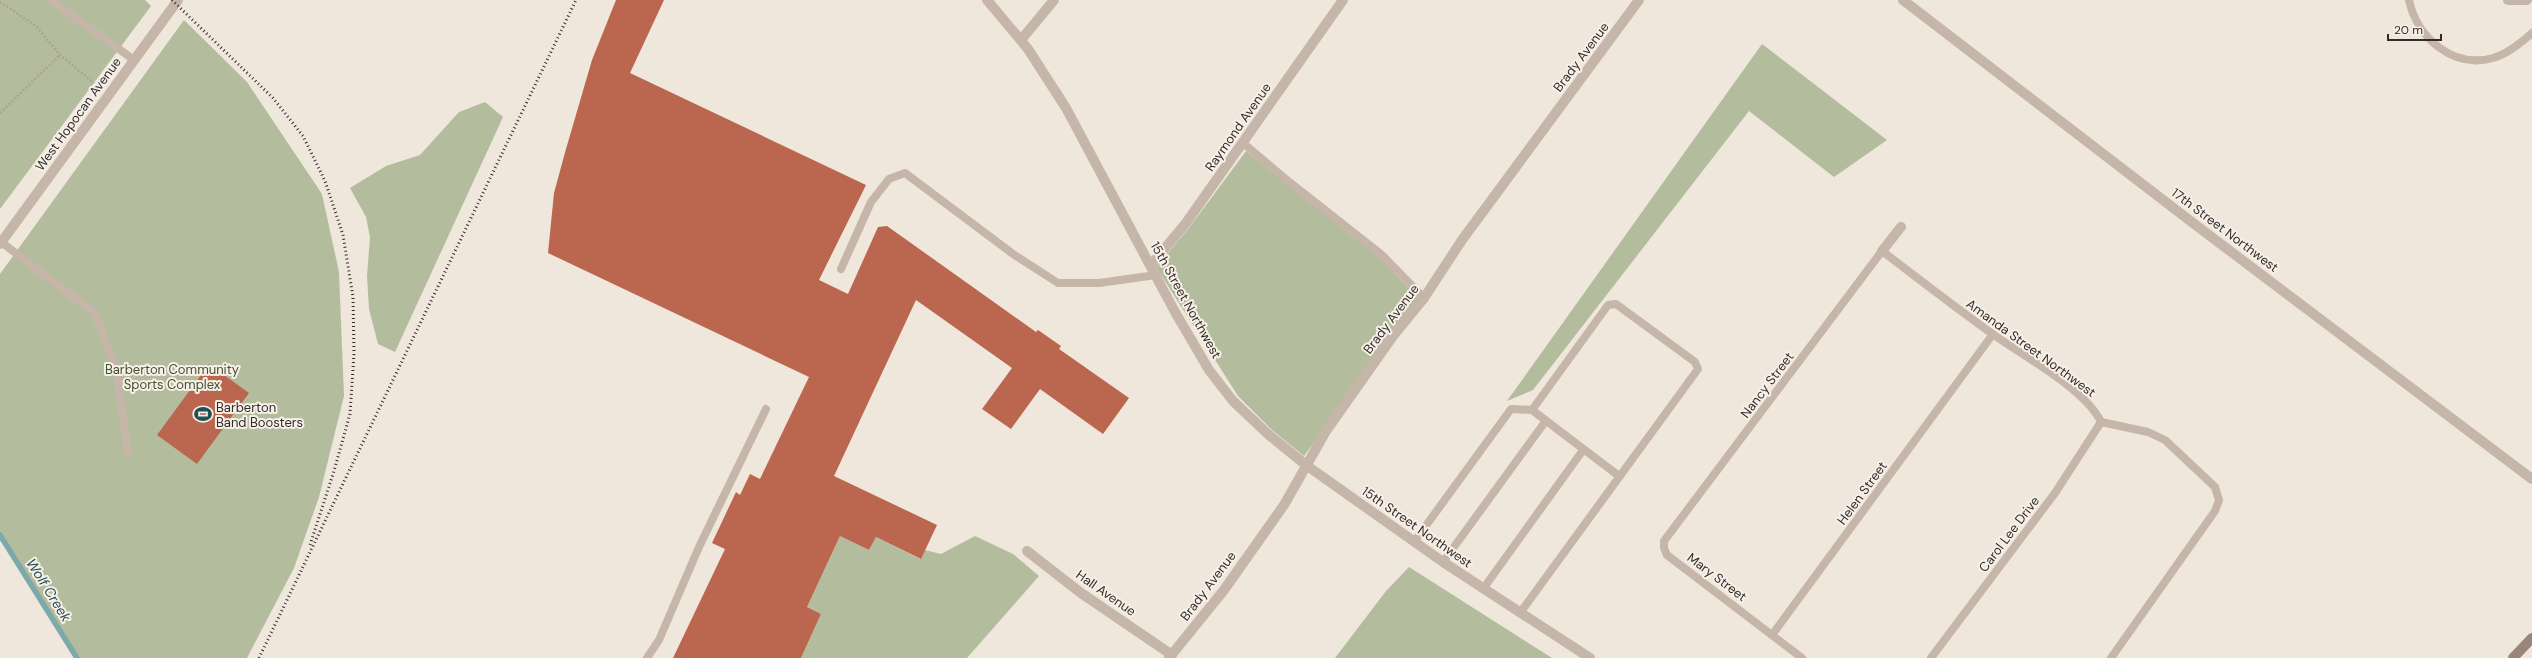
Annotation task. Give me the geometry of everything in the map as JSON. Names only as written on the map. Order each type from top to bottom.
[{"type":"main road","points":[[2513,658],[2532,638]]},
{"type":"street","name":"West Hopocan Avenue","points":[[1,243],[178,0]]},
{"type":"street","name":"15th Street Northwest","points":[[987,0],[1021,40],[1066,108],[1175,312],[1209,370],[1234,401],[1269,435],[1306,465],[1443,562],[1590,658]]},
{"type":"street","points":[[1021,40],[1054,0]]},
{"type":"street","name":"Raymond Avenue","points":[[1151,266],[1186,223],[1343,0]]},
{"type":"street","name":"Brady Avenue","points":[[1170,656],[1224,590],[1284,505],[1326,431],[1393,336],[1424,298],[1462,240],[1639,0]]},
{"type":"street","name":"17th Street Northwest","points":[[1903,0],[2193,223],[2532,479]]},
{"type":"street","points":[[2508,0],[2527,0]]},
{"type":"street","points":[[1882,252],[1901,227]]},
{"type":"street","name":"Hall Avenue","points":[[1027,551],[1170,656]]},
{"type":"lane","points":[[51,0],[134,60]]},
{"type":"lane","points":[[2409,0],[2418,25],[2432,42],[2454,57],[2464,60],[2494,58],[2521,43],[2532,33]]},
{"type":"lane","points":[[1243,143],[1288,181],[1382,255],[1424,298]]},
{"type":"lane","points":[[841,269],[871,202],[889,179],[905,173],[1014,254],[1058,283],[1099,283],[1156,275]]},
{"type":"lane","points":[[1,243],[94,312],[116,370],[128,453]]},
{"type":"lane","name":"Amanda Street Northwest","points":[[1882,252],[1992,334],[2072,389],[2096,411],[2101,422]]},
{"type":"lane","name":"Nancy Street","points":[[1672,532],[1882,252]]},
{"type":"lane","points":[[1520,613],[1698,369],[1695,362],[1616,304],[1608,305],[1532,410]]},
{"type":"lane","name":"Helen Street","points":[[1772,635],[1992,334]]},
{"type":"lane","points":[[647,658],[659,640],[699,547],[766,409]]},
{"type":"lane","points":[[1414,542],[1511,409],[1532,410],[1545,422],[1619,476]]},
{"type":"lane","points":[[1443,562],[1545,422]]},
{"type":"lane","points":[[2101,422],[2148,432],[2165,440],[2215,487],[2219,500],[2215,510],[2111,658]]},
{"type":"lane","name":"Carol Lee Drive","points":[[1931,658],[2055,493],[2101,422]]},
{"type":"lane","points":[[1483,589],[1583,450]]},
{"type":"lane","name":"Mary Street","points":[[1672,532],[1664,541],[1664,548],[1668,555],[1772,635]]},
{"type":"lane","points":[[1772,635],[1802,658]]},
{"type":"path","points":[[0,2],[36,26],[60,55],[94,83]]},
{"type":"path","points":[[0,113],[60,55]]},
{"type":"green space","points":[[0,0],[145,0],[151,6],[0,209]]},
{"type":"green space","name":"Barberton Community Sports Complex","points":[[184,20],[247,82],[322,194],[339,272],[344,396],[319,497],[294,568],[247,658],[77,658],[0,535],[0,274]]},
{"type":"green space","points":[[1762,44],[1887,140],[1834,177],[1749,111],[1533,390],[1507,401]]},
{"type":"green space","points":[[485,102],[503,117],[395,352],[378,344],[369,309],[367,276],[370,237],[366,217],[350,188],[386,166],[420,155],[459,112]]},
{"type":"green space","points":[[1246,151],[1379,257],[1419,299],[1304,456],[1272,430],[1238,396],[1156,267],[1189,228]]},
{"type":"green space","points":[[840,536],[869,550],[876,537],[920,559],[925,550],[941,554],[975,536],[1013,554],[1039,576],[967,658],[801,658],[821,614],[807,607]]},
{"type":"green space","points":[[1409,567],[1552,658],[1335,658],[1386,591]]},
{"type":"building","points":[[616,0],[664,0],[630,73],[866,185],[819,280],[848,294],[878,227],[887,226],[1036,332],[1038,330],[1061,346],[1059,349],[1129,398],[1103,434],[1040,389],[1011,429],[982,409],[1012,368],[916,300],[834,476],[937,525],[921,559],[876,537],[869,550],[840,536],[807,607],[821,614],[801,658],[673,658],[725,549],[712,543],[736,492],[740,495],[750,474],[760,479],[809,377],[548,253],[554,193],[592,60]]},
{"type":"building","name":"Barberton Band Boosters","points":[[209,364],[249,393],[197,464],[157,435]]},
{"type":"waterway","name":"Wolf Creek","points":[[0,535],[77,658]]},
{"type":"railway","points":[[172,0],[273,98],[303,136],[325,181],[343,235],[353,297],[354,354],[350,414],[334,471],[310,545]]},
{"type":"railway","points":[[259,658],[576,0]]},
{"type":"place","name":"Barberton Band Boosters","points":[[203,414]]}]
